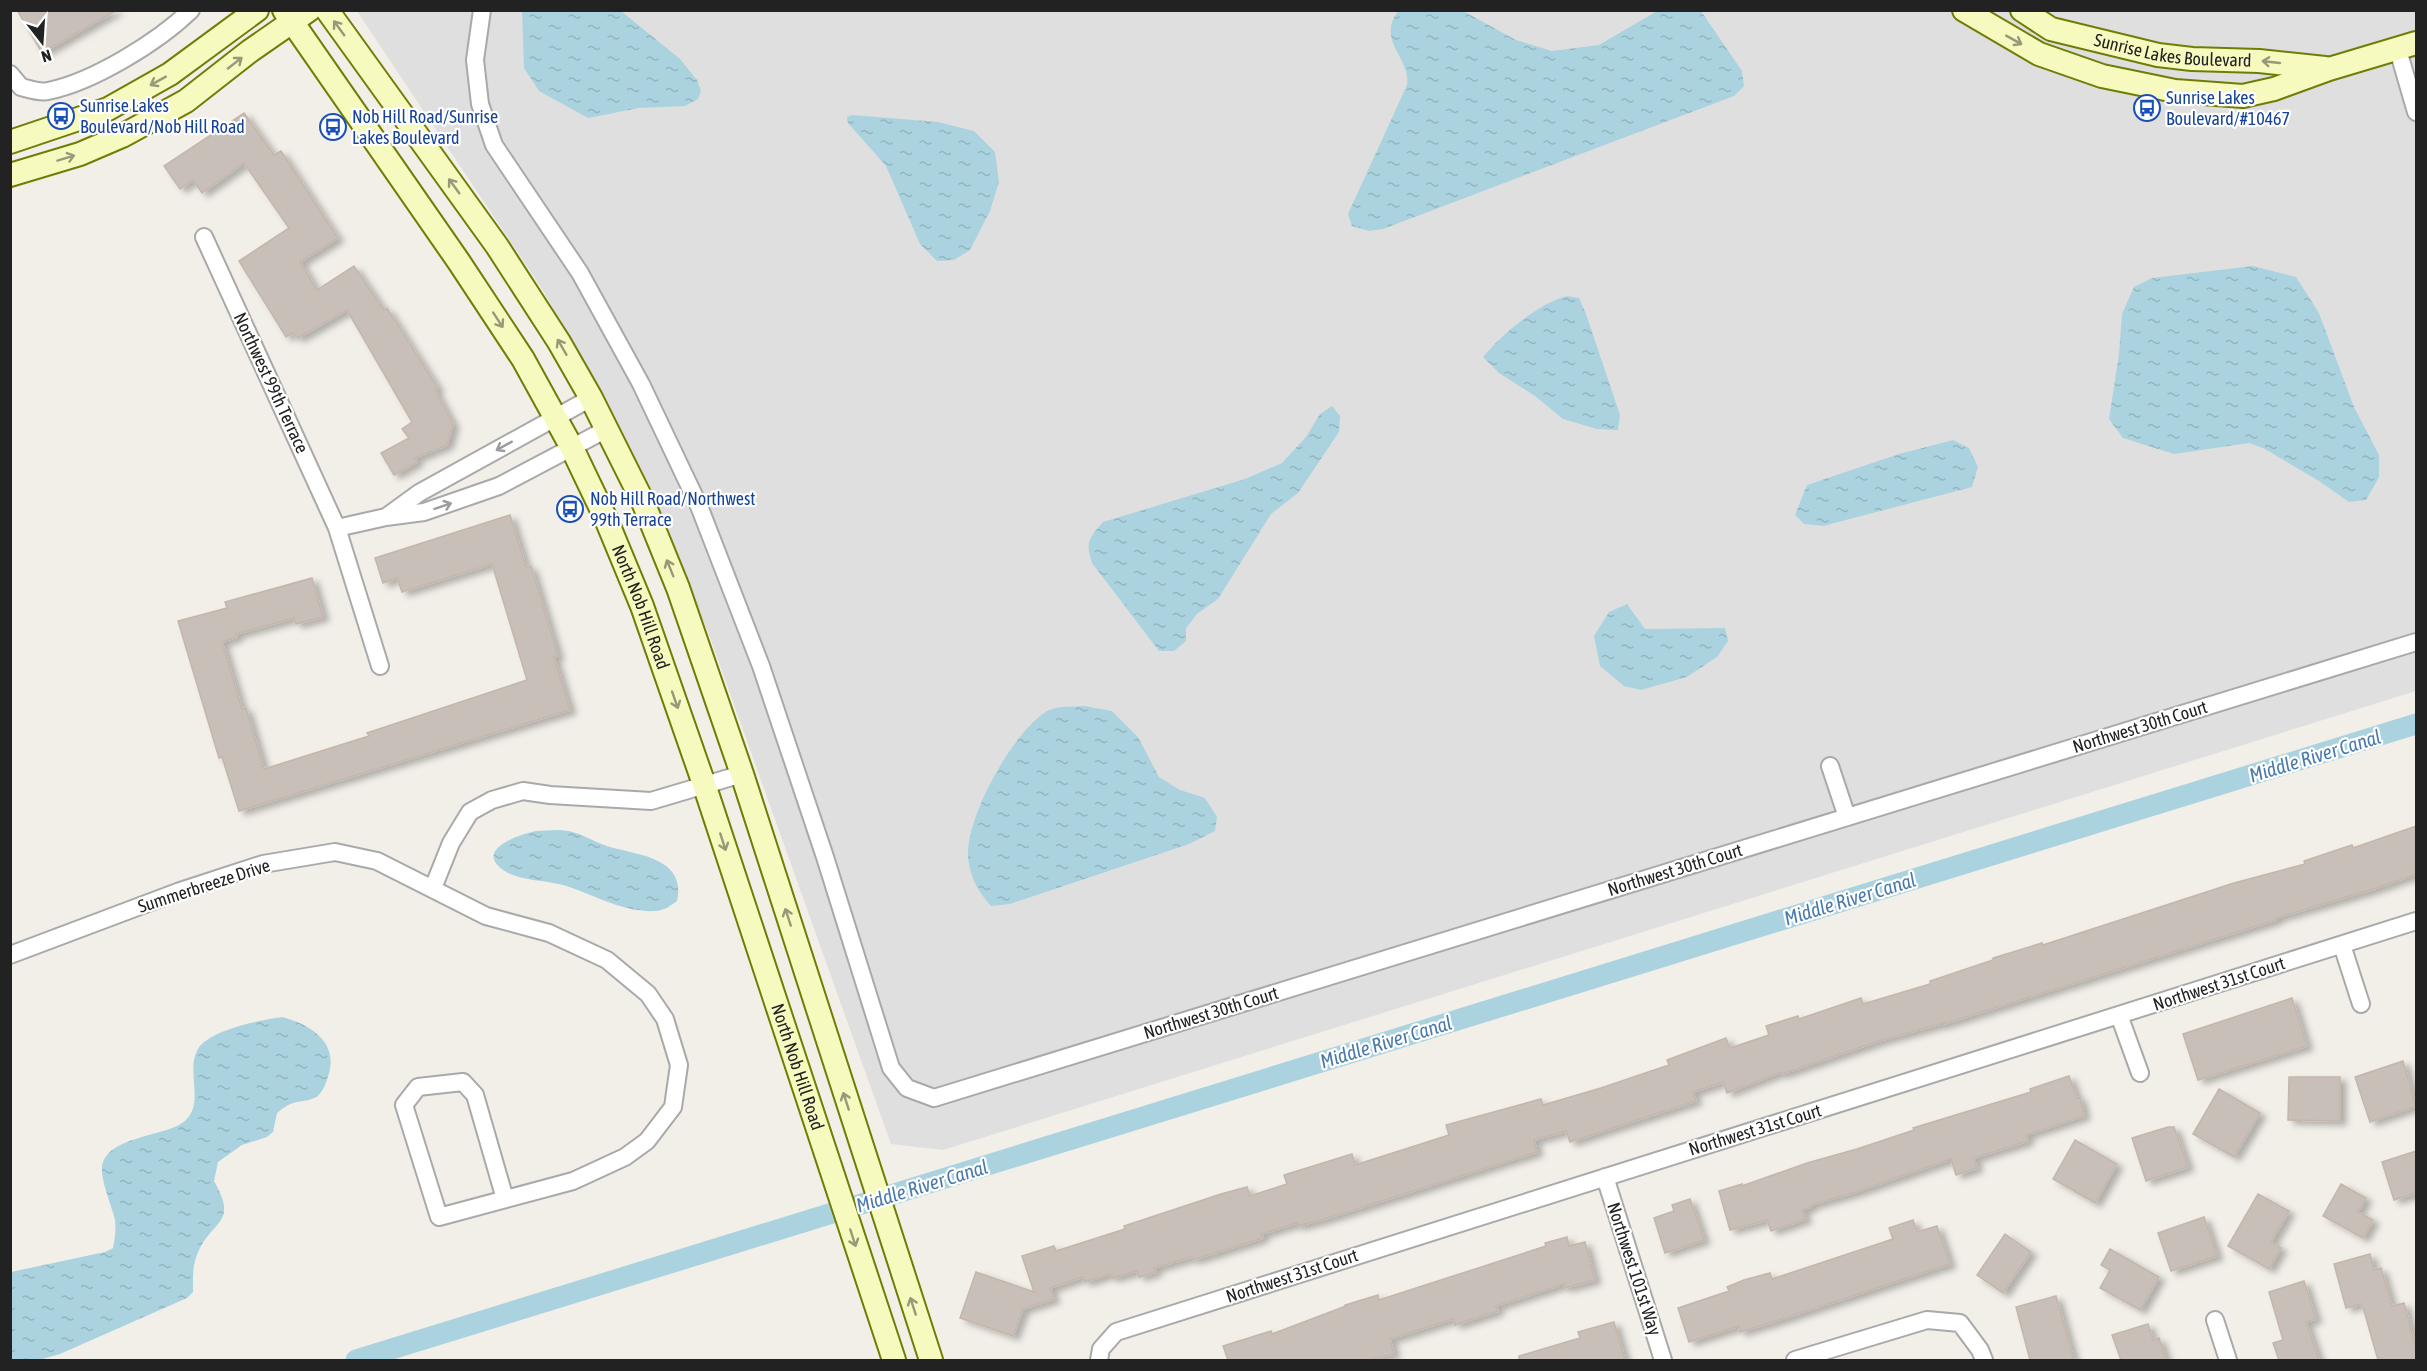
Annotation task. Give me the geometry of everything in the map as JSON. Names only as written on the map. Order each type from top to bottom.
[{"type":"main road","points":[[10,142],[108,109],[170,74],[257,10]]},
{"type":"main road","name":"North Nob Hill Road","points":[[327,10],[497,246],[559,342],[591,398],[643,502],[678,588],[742,774],[931,1360]]},
{"type":"main road","name":"Sunrise Lakes Boulevard","points":[[1964,10],[2038,54],[2102,76],[2175,91],[2243,96],[2274,89],[2330,69],[2407,47]]},
{"type":"main road","name":"Sunrise Lakes Boulevard","points":[[2022,10],[2051,29],[2158,55],[2192,59],[2259,61],[2330,69]]},
{"type":"main road","points":[[10,176],[80,154],[122,136],[186,101],[296,14]]},
{"type":"main road","name":"North Nob Hill Road","points":[[296,14],[523,359],[572,448],[606,519],[642,606],[705,787],[894,1360]]},
{"type":"street","points":[[10,74],[21,87],[46,92],[90,77],[171,30],[192,10]]},
{"type":"street","name":"Northwest 30th Court","points":[[482,10],[475,60],[480,104],[494,145],[580,273],[641,384],[699,506],[761,666],[825,857],[891,1068],[907,1088],[934,1098],[2416,642]]},
{"type":"street","points":[[2407,47],[2416,112]]},
{"type":"street","name":"Northwest 99th Terrace","points":[[204,237],[337,528],[380,666]]},
{"type":"street","points":[[386,517],[419,493],[591,398]]},
{"type":"street","points":[[337,528],[386,517],[424,512],[499,486],[607,429]]},
{"type":"street","points":[[1830,766],[1847,817]]},
{"type":"street","points":[[434,888],[451,843],[470,812],[492,800],[523,791],[550,795],[651,801],[705,787],[742,774]]},
{"type":"street","name":"Summerbreeze Drive","points":[[10,955],[180,891],[263,864],[335,852],[377,861],[486,916],[549,933],[607,960],[648,994],[665,1019],[679,1065],[673,1107],[647,1141],[625,1156],[573,1181],[439,1217],[404,1105],[418,1087],[463,1082],[475,1095],[505,1199]]},
{"type":"street","name":"Northwest 31st Court","points":[[1100,1355],[1116,1332],[2416,921]]},
{"type":"street","points":[[2342,945],[2361,1004]]},
{"type":"street","points":[[2120,1016],[2140,1073]]},
{"type":"street","name":"Northwest 101st Way","points":[[1605,1177],[1663,1360]]},
{"type":"street","points":[[1795,1360],[1927,1320],[1960,1323],[1980,1350],[1984,1360]]},
{"type":"street","points":[[2216,1320],[2228,1360]]},
{"type":"shaded area","points":[[357,11],[2416,11],[2416,691],[943,1150],[891,1144],[708,632],[634,457],[544,292]]},
{"type":"water","points":[[522,11],[621,11],[680,59],[697,80],[701,91],[698,99],[685,106],[639,108],[588,118],[539,91],[524,68]]},
{"type":"water","points":[[1398,11],[1463,11],[1516,40],[1552,51],[1599,45],[1657,11],[1701,11],[1742,71],[1744,86],[1734,96],[1383,229],[1369,231],[1352,226],[1348,214],[1407,85],[1404,66],[1392,41],[1392,22]]},
{"type":"water","points":[[852,115],[938,122],[974,131],[995,152],[999,182],[990,211],[970,250],[954,260],[937,261],[920,244],[886,166],[848,123],[847,117]]},
{"type":"water","points":[[2253,266],[2296,277],[2319,313],[2354,407],[2379,455],[2379,477],[2366,500],[2349,502],[2265,449],[2249,443],[2174,454],[2123,438],[2109,419],[2119,354],[2122,314],[2134,287],[2152,278]]},
{"type":"water","points":[[1567,296],[1579,298],[1586,314],[1620,415],[1618,430],[1597,429],[1563,419],[1535,396],[1499,373],[1483,357],[1500,339],[1533,312]]},
{"type":"water","points":[[1332,406],[1340,416],[1339,432],[1298,493],[1271,514],[1218,599],[1197,614],[1186,628],[1186,641],[1174,651],[1159,651],[1092,563],[1089,545],[1094,532],[1103,522],[1245,479],[1282,463],[1306,437],[1320,414]]},
{"type":"water","points":[[1953,440],[1969,448],[1978,467],[1972,487],[1823,526],[1804,524],[1795,515],[1807,485],[1899,454]]},
{"type":"water","points":[[1627,604],[1645,629],[1725,628],[1728,641],[1717,657],[1687,677],[1641,690],[1624,686],[1600,666],[1594,636],[1609,612]]},
{"type":"water","points":[[1084,706],[1112,711],[1138,737],[1159,777],[1180,790],[1205,798],[1217,817],[1215,831],[1189,844],[1010,904],[991,906],[975,884],[968,857],[969,840],[982,800],[1005,758],[1031,724],[1053,709]]},
{"type":"water","points":[[536,831],[573,832],[607,846],[657,860],[674,875],[678,886],[677,901],[659,910],[632,909],[563,885],[514,876],[498,865],[494,858],[495,851],[501,845],[518,836]]},
{"type":"water","points":[[282,1017],[311,1029],[325,1043],[331,1062],[327,1080],[323,1090],[316,1097],[291,1104],[277,1113],[273,1132],[267,1137],[242,1145],[218,1162],[214,1181],[221,1195],[224,1213],[205,1240],[195,1260],[193,1292],[187,1298],[60,1354],[39,1360],[11,1360],[11,1272],[105,1252],[113,1248],[115,1220],[102,1175],[103,1162],[108,1154],[125,1143],[170,1129],[188,1118],[195,1100],[194,1058],[204,1042],[236,1027]]},
{"type":"building","points":[[17,10],[117,10],[42,53]]},
{"type":"building","points":[[244,113],[274,155],[281,151],[338,238],[300,262],[317,290],[354,266],[384,310],[387,308],[438,388],[435,390],[453,424],[447,445],[415,458],[417,462],[394,475],[381,453],[409,438],[402,429],[412,422],[347,310],[298,338],[292,333],[286,337],[239,261],[289,228],[244,163],[202,193],[193,180],[180,189],[164,166]]},
{"type":"building","points":[[510,515],[526,567],[531,566],[558,656],[554,657],[570,710],[239,811],[222,757],[219,758],[178,621],[227,608],[225,602],[312,578],[323,617],[296,624],[294,618],[236,634],[237,637],[222,642],[242,709],[246,708],[264,769],[369,736],[367,733],[527,680],[492,564],[402,592],[397,578],[383,583],[375,558]]},
{"type":"building","points":[[2416,826],[2416,874],[2374,889],[1944,1024],[1879,1041],[1782,1074],[1781,1072],[1727,1093],[1723,1082],[1693,1092],[1696,1101],[1570,1142],[1566,1131],[1534,1140],[1537,1152],[1325,1219],[1298,1226],[1297,1223],[1261,1234],[1263,1238],[1193,1260],[1192,1257],[1154,1268],[1156,1272],[1139,1277],[1137,1271],[1112,1278],[1110,1274],[1085,1282],[1083,1277],[1050,1288],[1054,1299],[1023,1309],[1013,1336],[960,1318],[976,1272],[1034,1292],[1022,1256],[1054,1246],[1056,1251],[1125,1229],[1124,1226],[1247,1187],[1250,1196],[1287,1184],[1284,1175],[1352,1154],[1355,1165],[1449,1135],[1446,1125],[1541,1099],[1543,1105],[1601,1088],[1669,1065],[1667,1060],[1726,1038],[1730,1048],[1769,1035],[1766,1026],[1798,1016],[1799,1019],[1861,998],[1863,1004],[1930,984],[1930,981],[1993,960],[1993,958],[2042,943],[2043,945],[2234,883],[2305,864],[2304,861],[2352,845],[2353,848]]},
{"type":"building","points":[[2292,998],[2307,1046],[2198,1080],[2183,1034]]},
{"type":"building","points":[[2403,1061],[2416,1106],[2370,1122],[2355,1077]]},
{"type":"building","points":[[2069,1076],[2077,1098],[2080,1097],[2084,1116],[2026,1135],[2028,1141],[1974,1158],[1977,1168],[1956,1175],[1951,1159],[1811,1205],[1802,1210],[1806,1219],[1771,1231],[1767,1220],[1730,1230],[1719,1191],[1742,1184],[1742,1186],[1914,1130],[1913,1128],[2031,1092],[2030,1089]]},
{"type":"building","points":[[2289,1077],[2340,1077],[2340,1121],[2288,1120]]},
{"type":"building","points":[[2219,1089],[2260,1113],[2234,1157],[2193,1134]]},
{"type":"building","points":[[2174,1127],[2188,1167],[2146,1181],[2132,1138]]},
{"type":"building","points":[[2075,1140],[2117,1164],[2095,1203],[2053,1179]]},
{"type":"building","points":[[2416,1151],[2416,1193],[2394,1200],[2382,1162]]},
{"type":"building","points":[[2341,1184],[2366,1198],[2358,1212],[2373,1220],[2363,1238],[2323,1216]]},
{"type":"building","points":[[2258,1194],[2289,1211],[2271,1242],[2281,1248],[2269,1269],[2228,1246]]},
{"type":"building","points":[[1690,1199],[1704,1240],[1665,1253],[1654,1218],[1674,1211],[1672,1205]]},
{"type":"building","points":[[2204,1217],[2217,1256],[2171,1271],[2158,1233]]},
{"type":"building","points":[[1913,1220],[1917,1232],[1937,1226],[1950,1264],[1740,1332],[1739,1326],[1689,1342],[1678,1308],[1729,1291],[1727,1287],[1744,1280],[1770,1273],[1772,1279],[1893,1239],[1889,1228]]},
{"type":"building","points":[[2005,1234],[2031,1252],[2003,1293],[1977,1275]]},
{"type":"building","points":[[1567,1237],[1569,1246],[1585,1242],[1595,1280],[1565,1288],[1564,1284],[1496,1306],[1498,1311],[1455,1325],[1453,1319],[1390,1339],[1394,1354],[1369,1360],[1228,1360],[1223,1346],[1271,1331],[1272,1334],[1345,1305],[1378,1295],[1379,1300],[1546,1246],[1545,1243]]},
{"type":"building","points":[[2110,1249],[2159,1277],[2140,1310],[2100,1288],[2110,1270],[2101,1265]]},
{"type":"building","points":[[2370,1254],[2374,1270],[2381,1268],[2392,1306],[2404,1303],[2416,1348],[2416,1360],[2378,1360],[2362,1304],[2346,1308],[2334,1264]]},
{"type":"building","points":[[2304,1281],[2316,1319],[2306,1322],[2319,1360],[2279,1360],[2273,1343],[2283,1340],[2269,1292]]},
{"type":"building","points":[[2056,1296],[2074,1360],[2030,1360],[2016,1307]]},
{"type":"building","points":[[1614,1322],[1625,1360],[1519,1360],[1519,1356],[1580,1338],[1578,1332]]},
{"type":"building","points":[[2148,1324],[2153,1340],[2159,1338],[2166,1360],[2121,1360],[2112,1335]]},
{"type":"waterway","name":"Middle River Canal","points":[[356,1360],[2416,724]]},
{"type":"place","name":"Sunrise Lakes Boulevard/#10467","points":[[2147,108]]},
{"type":"place","name":"Sunrise Lakes Boulevard/Nob Hill Road","points":[[61,116]]},
{"type":"place","name":"Nob Hill Road/Sunrise Lakes Boulevard","points":[[333,127]]},
{"type":"place","name":"Nob Hill Road/Northwest 99th Terrace","points":[[570,509]]}]
